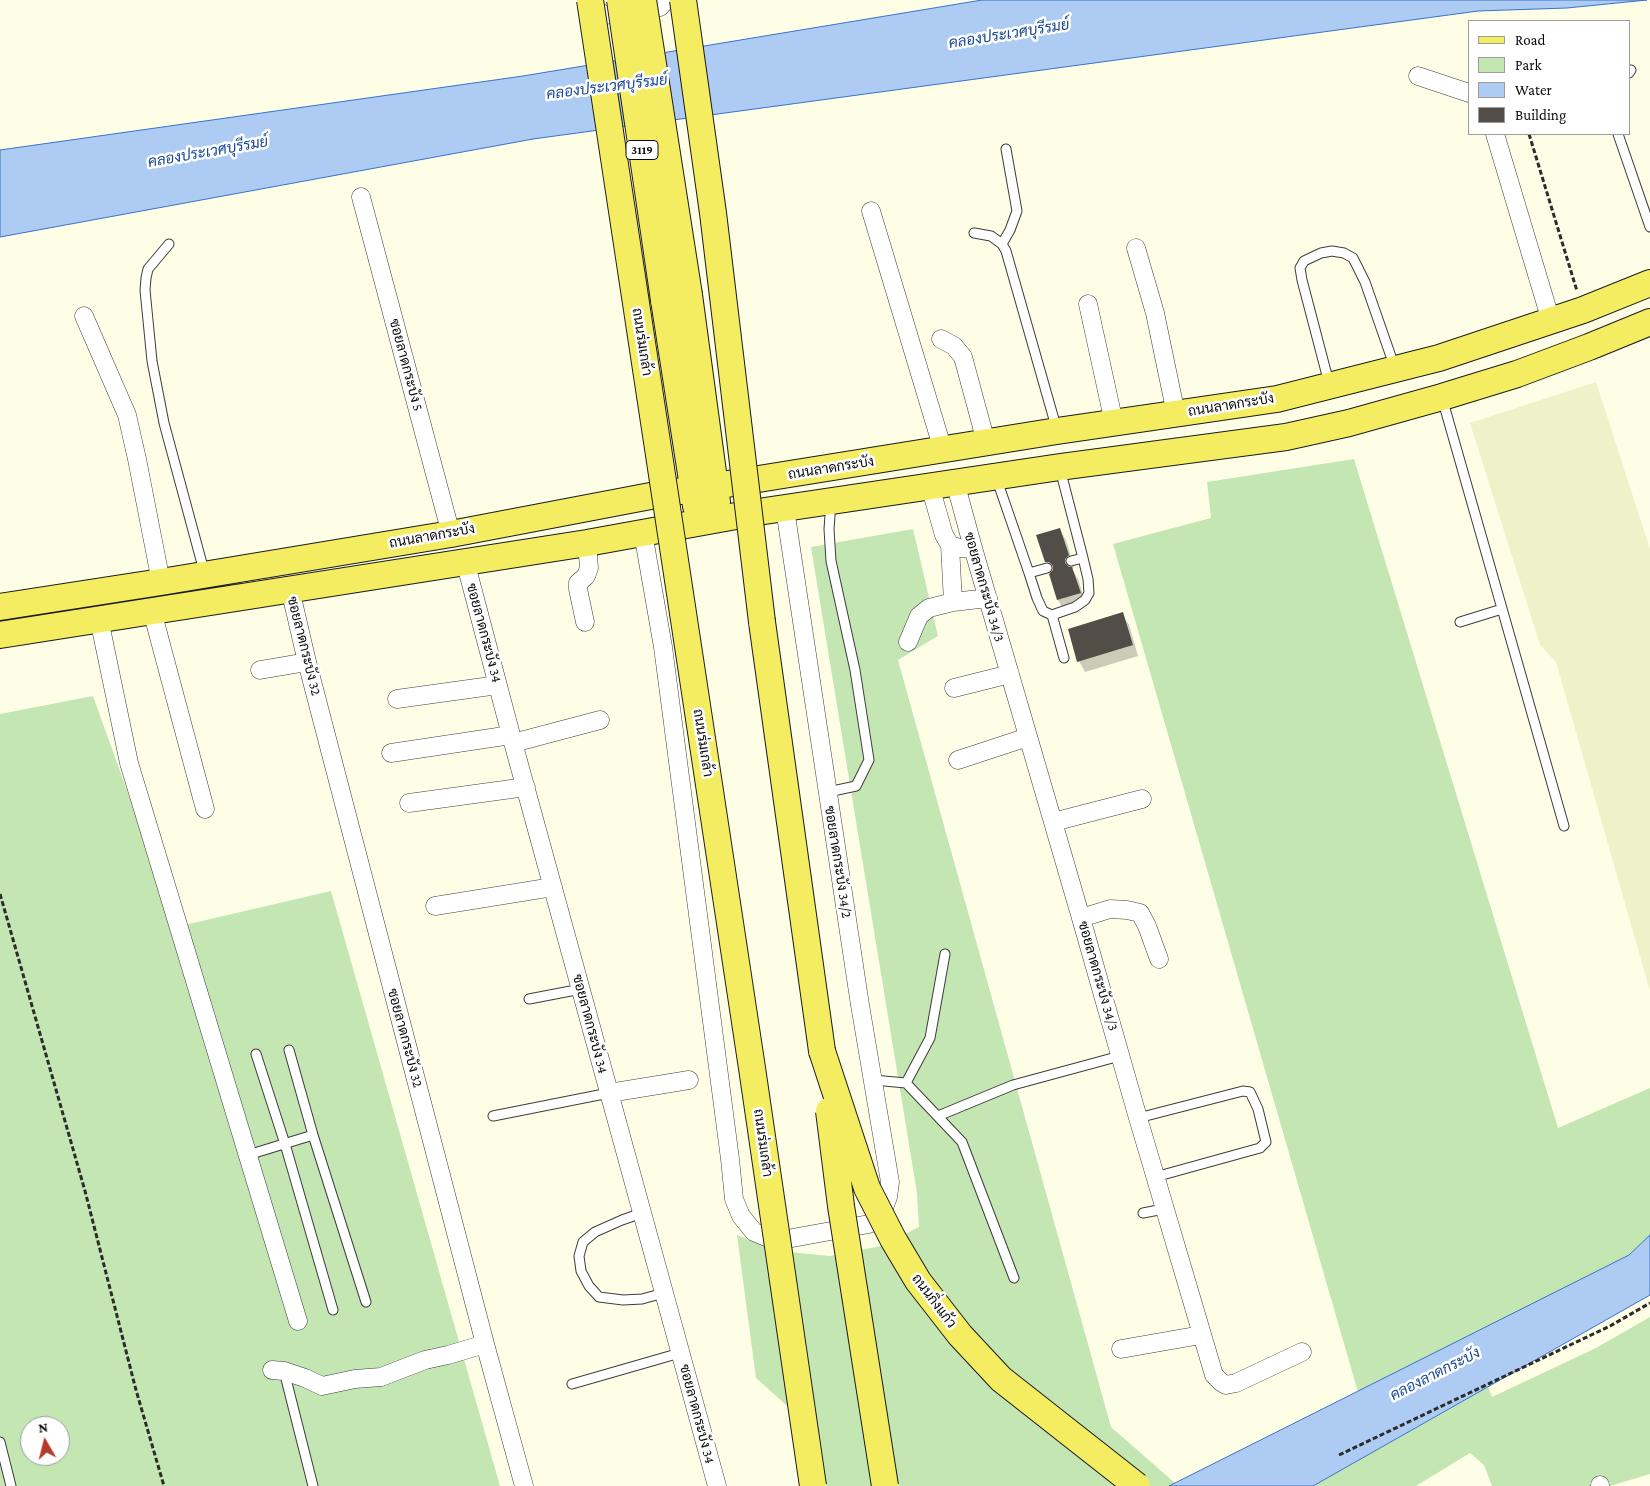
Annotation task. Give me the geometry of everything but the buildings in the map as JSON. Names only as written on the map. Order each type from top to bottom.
[{"type":"main road","name":"ถนนร่มเกล้า","points":[[590,0],[752,1068],[813,1486]]},
{"type":"main road","name":"ถนนร่มเกล้า","points":[[620,0],[676,297]]},
{"type":"main road","name":"ถนนร่มเกล้า","points":[[643,0],[676,297],[709,520]]},
{"type":"main road","points":[[683,0],[713,213],[762,622],[822,1051],[841,1206],[885,1486]]},
{"type":"main road","name":"ถนนลาดกระบัง","points":[[0,607],[451,534],[704,488],[986,442],[1277,399],[1439,358],[1583,310],[1650,283]]},
{"type":"main road","points":[[0,635],[587,543],[709,520],[831,501],[1060,467],[1286,437],[1349,423],[1517,374],[1650,322]]},
{"type":"main road","points":[[1277,399],[1286,437]]},
{"type":"main road","name":"ถนนกิ่งแก้ว","points":[[822,1051],[867,1188],[893,1239],[918,1281],[960,1335],[1001,1379],[1138,1486]]},
{"type":"street","points":[[586,0],[591,8],[605,15],[660,7],[666,0]]},
{"type":"street","points":[[1418,76],[1468,93]]},
{"type":"street","points":[[1495,135],[1551,321]]},
{"type":"street","name":"ซอยลาดกระบัง 5","points":[[360,197],[451,534]]},
{"type":"street","points":[[871,211],[943,450]]},
{"type":"street","points":[[1136,248],[1155,313],[1176,414]]},
{"type":"street","points":[[1088,304],[1114,423]]},
{"type":"street","points":[[84,316],[126,415],[137,459],[161,582]]},
{"type":"street","points":[[941,339],[954,346],[963,357],[986,442]]},
{"type":"street","points":[[943,484],[944,535],[950,545],[953,602]]},
{"type":"street","name":"ซอยลาดกระบัง 34/3","points":[[943,484],[972,548],[988,598],[1082,918],[1164,1209],[1214,1375],[1226,1385],[1236,1384],[1302,1352]]},
{"type":"street","name":"ซอยลาดกระบัง 34/2","points":[[643,533],[664,647],[734,1199],[741,1216],[754,1232],[766,1238],[787,1239],[869,1224],[882,1213],[888,1197],[890,1182],[872,1080],[785,509]]},
{"type":"street","points":[[585,622],[578,583],[586,576],[590,568],[587,543]]},
{"type":"street","points":[[950,545],[960,548],[972,548]]},
{"type":"street","name":"ซอยลาดกระบัง 34","points":[[465,561],[717,1486]]},
{"type":"street","name":"ซอยลาดกระบัง 32","points":[[290,589],[307,662],[485,1344],[524,1486]]},
{"type":"street","points":[[908,642],[920,616],[929,608],[953,602],[988,598]]},
{"type":"street","points":[[152,611],[204,809]]},
{"type":"street","points":[[98,619],[129,763],[298,1320]]},
{"type":"street","points":[[260,670],[307,662]]},
{"type":"street","points":[[954,688],[1010,674]]},
{"type":"street","points":[[396,699],[498,686]]},
{"type":"street","points":[[391,753],[512,739],[600,720]]},
{"type":"street","points":[[958,760],[1028,737]]},
{"type":"street","points":[[409,803],[526,787]]},
{"type":"street","points":[[1053,822],[1142,798]]},
{"type":"street","points":[[436,906],[553,888]]},
{"type":"street","points":[[1082,918],[1110,909],[1140,913],[1147,926],[1159,960]]},
{"type":"street","points":[[609,1093],[690,1080]]},
{"type":"street","points":[[1121,1349],[1202,1335]]},
{"type":"street","points":[[278,1370],[305,1378],[322,1386],[355,1379],[381,1377],[425,1360],[485,1344]]},
{"type":"lane","points":[[1618,135],[1650,228]]},
{"type":"lane","points":[[1002,244],[1017,211],[1006,149]]},
{"type":"lane","points":[[974,233],[991,236],[1002,244],[1006,251],[1058,431]]},
{"type":"lane","points":[[169,244],[148,269],[146,278],[145,290],[152,361],[164,423],[204,574]]},
{"type":"lane","points":[[1330,386],[1300,268],[1304,261],[1321,253],[1332,251],[1344,253],[1353,258],[1365,282],[1395,369]]},
{"type":"lane","points":[[1442,397],[1564,826]]},
{"type":"lane","points":[[996,477],[1037,598],[1043,611],[1052,615],[1075,607],[1085,600],[1089,594],[1084,558],[1060,467]]},
{"type":"lane","points":[[828,792],[856,786],[869,760],[855,670],[831,561],[829,529],[831,501]]},
{"type":"lane","points":[[1071,562],[1084,558]]},
{"type":"lane","points":[[1029,573],[1047,568]]},
{"type":"lane","points":[[1460,622],[1502,609]]},
{"type":"lane","points":[[1052,615],[1064,658]]},
{"type":"lane","points":[[906,1083],[930,1038],[946,954]]},
{"type":"lane","points":[[528,999],[581,989]]},
{"type":"lane","points":[[290,1050],[313,1135],[366,1302]]},
{"type":"lane","points":[[256,1054],[285,1144],[333,1310]]},
{"type":"lane","points":[[938,1116],[1014,1085],[1120,1056]]},
{"type":"lane","points":[[872,1080],[906,1083],[962,1142],[1014,1278]]},
{"type":"lane","points":[[1138,1118],[1243,1090],[1250,1092],[1258,1109],[1266,1142],[1260,1148],[1155,1177]]},
{"type":"lane","points":[[493,1116],[609,1093]]},
{"type":"lane","points":[[248,1155],[313,1135]]},
{"type":"lane","points":[[1143,1213],[1164,1209]]},
{"type":"lane","points":[[642,1213],[595,1232],[584,1242],[579,1256],[582,1271],[589,1286],[599,1297],[623,1300],[642,1299],[664,1293]]},
{"type":"lane","points":[[572,1384],[680,1353]]},
{"type":"lane","points":[[278,1370],[313,1486]]},
{"type":"lane","points":[[0,1442],[12,1486]]},
{"type":"path","points":[[1529,135],[1583,310]]},
{"type":"path","points":[[0,894],[85,1191],[136,1390],[164,1486]]},
{"type":"path","points":[[1339,1454],[1610,1326],[1650,1303]]},
{"type":"green space","points":[[1596,382],[1650,549],[1650,991],[1556,662],[1540,645],[1470,423]]},
{"type":"green space","points":[[1354,459],[1558,1128],[1650,1088],[1650,1235],[1629,1255],[1358,1392],[1113,544],[1211,518],[1207,482]]},
{"type":"green space","points":[[913,529],[938,636],[898,660],[1111,1427],[1175,1483],[1169,1486],[813,1486],[803,1420],[756,1378],[737,1235],[779,1251],[830,1256],[881,1246],[919,1227],[917,1193],[811,547]]},
{"type":"green space","points":[[93,696],[176,927],[331,891],[500,1486],[0,1486],[0,714]]},
{"type":"green space","points":[[1650,1317],[1650,1474],[1610,1486],[1492,1486],[1484,1465],[1470,1453],[1416,1486],[1313,1486],[1488,1387],[1492,1397],[1596,1348]]},
{"type":"water","name":"คลองประเวศบุรีรมย์","points":[[982,0],[1647,0],[1567,8],[1478,11],[533,139],[0,237],[0,150],[523,76]]},
{"type":"water","name":"คลองลาดกระบัง","points":[[1650,1235],[1650,1295],[1313,1486],[1169,1486],[1629,1255]]}]
